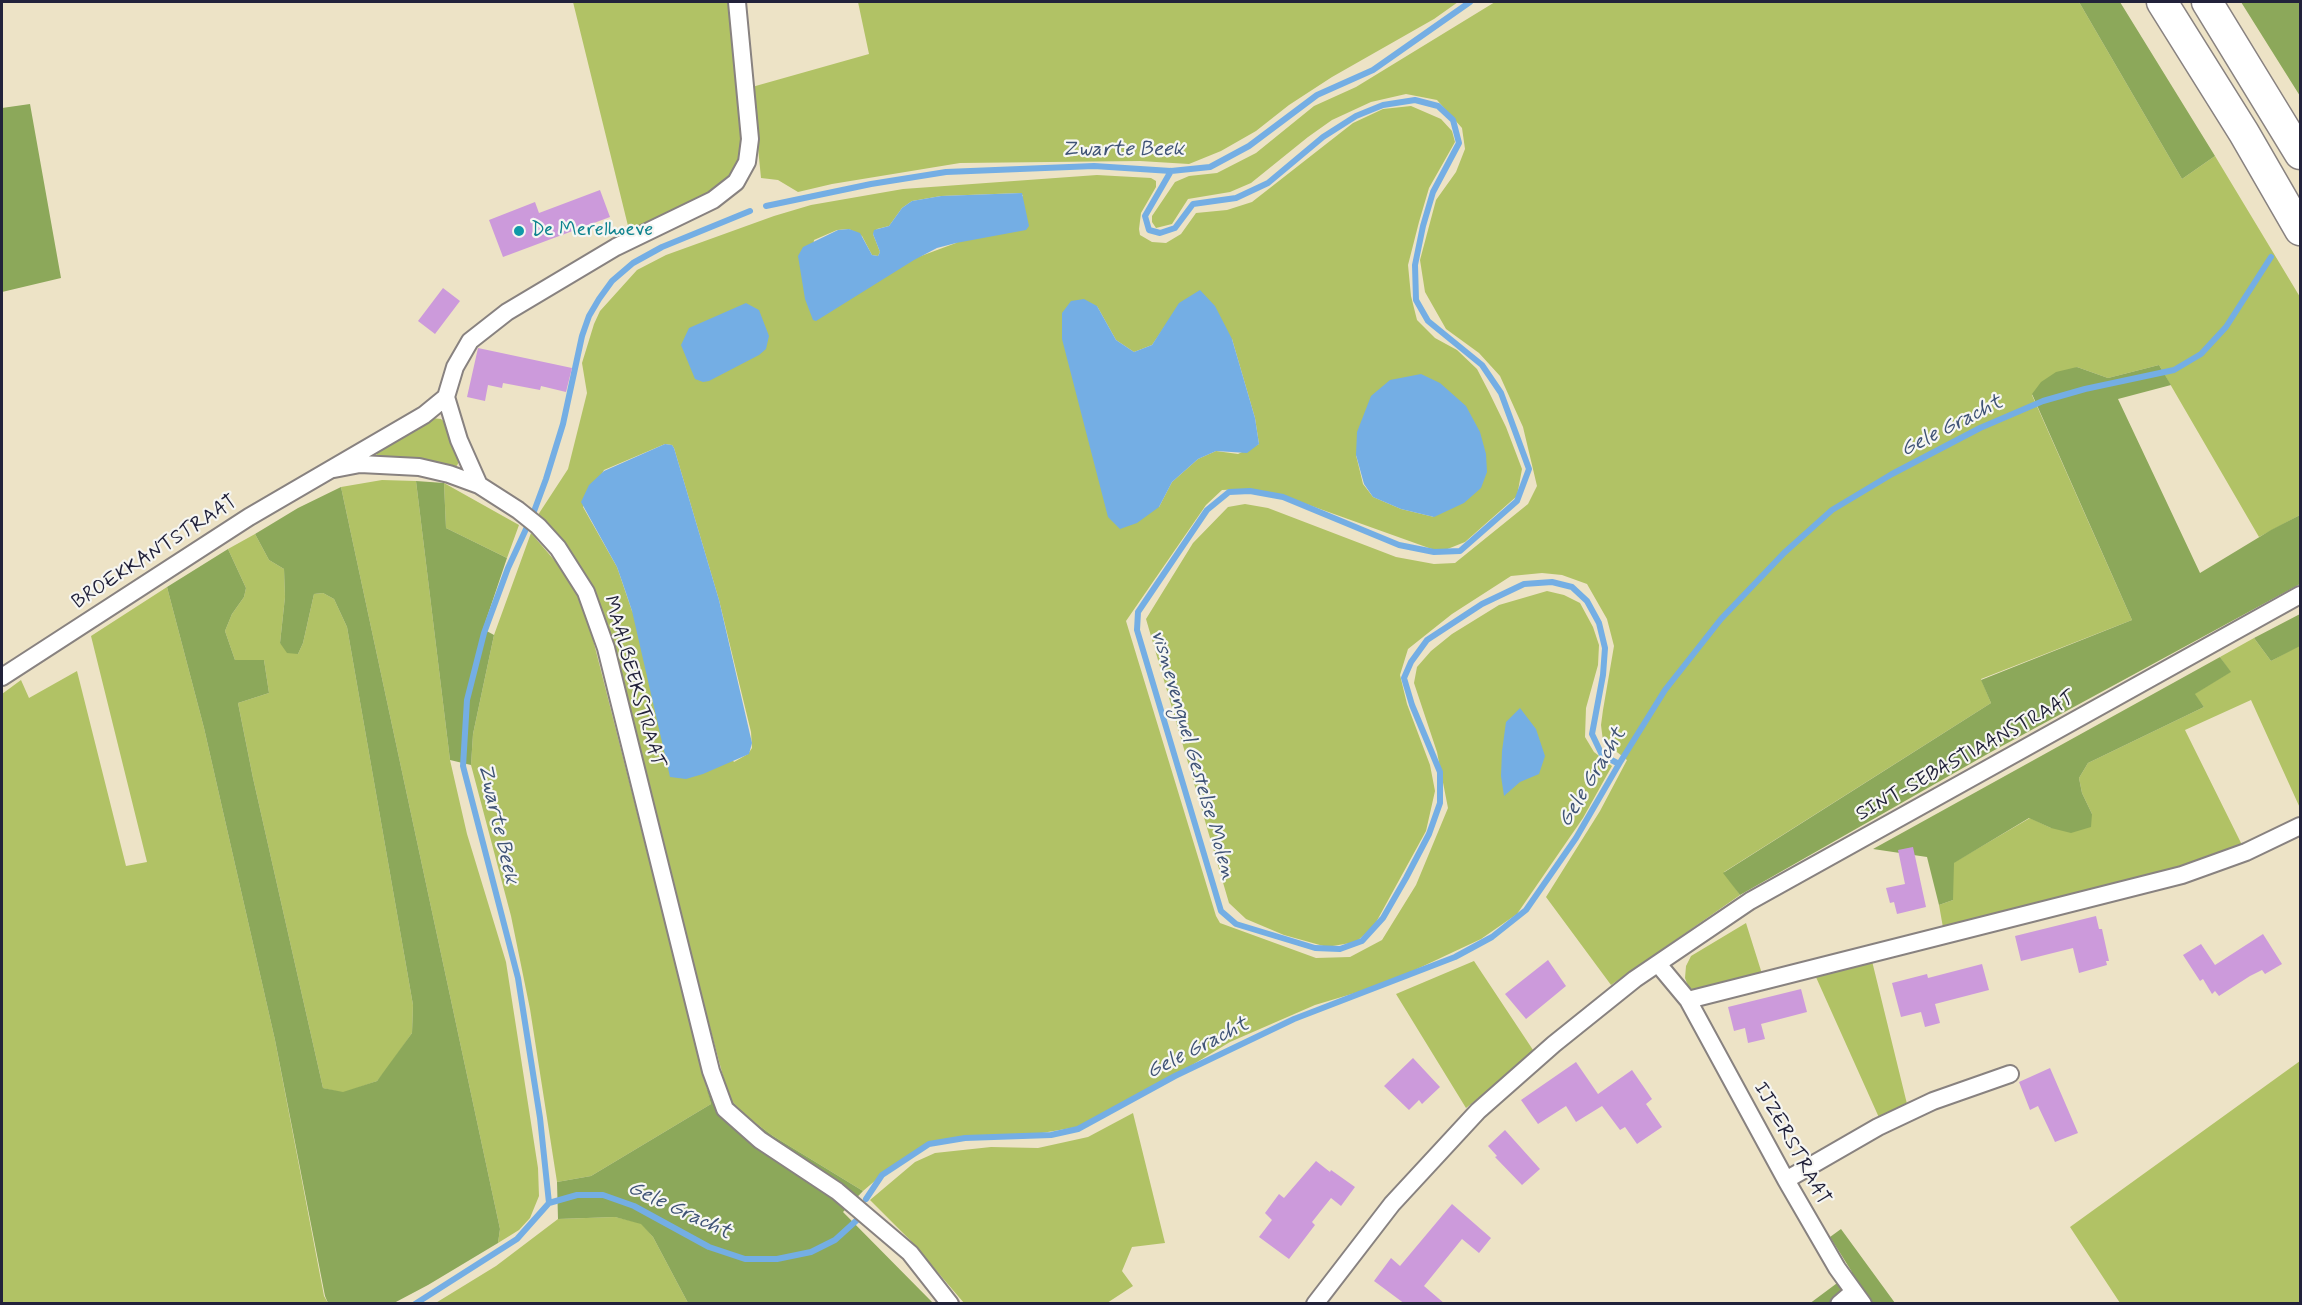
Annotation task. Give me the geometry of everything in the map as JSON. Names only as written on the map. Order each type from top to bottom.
[{"type":"highway","points":[[2162,2],[2244,133],[2301,230]]},
{"type":"highway","points":[[2207,2],[2301,154]]},
{"type":"street","points":[[479,485],[459,440],[446,397],[462,352],[470,341],[489,324],[616,247],[725,193],[736,182],[747,162],[750,139],[737,2]]},
{"type":"street","name":"BROEKKANTSTRAAT","points":[[2,677],[249,517],[424,415],[446,397]]},
{"type":"street","name":"BROEKKANTSTRAAT","points":[[334,469],[360,464],[419,467],[449,474],[479,485]]},
{"type":"street","name":"MAALBEEKSTRAAT","points":[[479,485],[538,526],[558,548],[586,592],[606,648],[711,1071],[725,1109],[760,1140],[837,1191],[910,1253],[950,1304]]},
{"type":"street","name":"SINT-SEBASTIAANSTRAAT","points":[[1315,1304],[1392,1204],[1478,1111],[1554,1044],[1635,978],[1750,901],[2301,595]]},
{"type":"street","points":[[1658,964],[1688,1000],[2182,875],[2246,852],[2301,826]]},
{"type":"street","name":"IJZERSTRAAT","points":[[1688,1000],[1786,1180],[1858,1298]]},
{"type":"street","points":[[1786,1180],[1878,1127],[1924,1105],[2010,1074]]},
{"type":"street","points":[[1839,1304],[1858,1298]]},
{"type":"green space","points":[[573,2],[729,2],[743,143],[741,159],[725,185],[630,234]]},
{"type":"green space","points":[[858,2],[1458,2],[1434,19],[1332,77],[1289,105],[1256,131],[1221,151],[1189,164],[1140,161],[960,163],[832,184],[798,192],[778,180],[761,178],[752,87],[869,54]]},
{"type":"green space","points":[[1495,2],[2079,2],[2182,179],[2215,156],[2300,297],[2300,515],[2259,537],[2159,365],[2108,378],[2077,367],[2032,395],[2132,620],[1981,679],[1991,703],[1724,872],[1740,895],[1611,985],[1546,897],[1600,811],[1627,760],[1603,741],[1601,725],[1614,646],[1607,619],[1587,584],[1562,575],[1542,573],[1511,576],[1452,614],[1408,649],[1400,675],[1407,704],[1430,765],[1435,791],[1426,831],[1374,926],[1356,942],[1327,947],[1284,935],[1246,919],[1229,903],[1146,619],[1193,543],[1228,507],[1245,504],[1268,508],[1396,557],[1434,564],[1455,563],[1528,504],[1537,486],[1523,427],[1500,376],[1479,353],[1446,329],[1425,292],[1420,260],[1436,200],[1456,172],[1465,149],[1462,128],[1437,100],[1406,94],[1371,102],[1332,120],[1251,183],[1230,192],[1188,199],[1172,224],[1156,228],[1152,222],[1152,216],[1175,182],[1189,176],[1217,173],[1256,153],[1314,106],[1356,87]]},
{"type":"green space","points":[[2079,2],[2120,2],[2215,156],[2182,179]]},
{"type":"green space","points":[[2241,2],[2300,2],[2300,96]]},
{"type":"green space","points":[[30,104],[61,278],[2,292],[2,108]]},
{"type":"green space","points":[[1411,106],[1441,119],[1452,131],[1455,142],[1429,188],[1408,265],[1411,296],[1417,320],[1435,338],[1457,350],[1477,369],[1506,427],[1522,469],[1517,496],[1465,542],[1440,552],[1281,495],[1245,489],[1222,490],[1206,505],[1126,621],[1216,916],[1220,923],[1316,958],[1350,957],[1382,940],[1416,885],[1448,808],[1437,752],[1414,683],[1417,667],[1431,651],[1452,634],[1499,605],[1547,591],[1564,595],[1580,603],[1593,627],[1599,645],[1598,665],[1586,708],[1585,737],[1594,752],[1612,766],[1583,818],[1517,914],[1481,939],[1385,984],[1315,1005],[1230,1042],[1164,1082],[1077,1127],[1036,1134],[963,1137],[932,1142],[890,1168],[863,1191],[773,1136],[746,1116],[729,1098],[649,803],[599,607],[536,518],[568,469],[587,393],[582,363],[600,311],[637,270],[666,255],[811,205],[903,189],[1097,175],[1151,178],[1156,181],[1156,187],[1141,213],[1140,235],[1152,242],[1166,243],[1181,234],[1196,213],[1227,210],[1252,202],[1353,123],[1383,109]],"holes":[[[1021,193],[1023,196],[956,243],[805,299],[814,240],[837,230],[849,229],[862,236],[872,255],[878,256],[880,252],[873,234],[877,229],[889,226],[902,208],[912,201],[941,196]],[[1097,306],[1116,340],[1134,352],[1152,345],[1165,326],[1232,339],[1255,418],[1259,444],[1238,454],[1216,451],[1198,459],[1172,482],[1159,507]],[[665,444],[672,445],[674,448],[719,600],[751,732],[752,748],[748,754],[734,762],[632,611],[617,567],[583,507],[604,470]],[[1356,455],[1434,517],[1401,509],[1373,497],[1363,484]]]},
{"type":"green space","points":[[2159,365],[2171,385],[2118,399],[2200,573],[2300,515],[2300,584],[1991,752],[1740,895],[1723,873],[1991,703],[1981,680],[2132,620],[2032,394],[2041,382],[2056,372],[2077,367],[2108,378]]},
{"type":"green space","points":[[432,418],[441,419],[446,423],[459,462],[453,469],[381,459],[375,453]]},
{"type":"green space","points":[[382,480],[416,481],[450,760],[467,834],[506,962],[538,1168],[539,1196],[530,1218],[519,1230],[498,1243],[500,1229],[341,487]]},
{"type":"green space","points":[[416,481],[444,483],[446,528],[507,558],[483,629],[494,635],[473,734],[471,765],[450,760]]},
{"type":"green space","points":[[444,483],[519,525],[507,558],[446,528]]},
{"type":"green space","points":[[341,487],[500,1229],[498,1243],[394,1303],[328,1303],[325,1296],[275,1040],[204,728],[167,587],[228,549],[246,588],[244,597],[232,614],[225,631],[235,660],[264,660],[269,693],[238,703],[323,1088],[343,1092],[377,1081],[412,1033],[413,1005],[347,627],[334,599],[323,593],[314,594],[303,643],[298,654],[287,653],[280,643],[285,597],[284,569],[269,560],[255,534],[298,508]]},
{"type":"green space","points":[[531,533],[567,575],[583,600],[711,1104],[591,1176],[557,1182],[530,1009],[511,916],[471,765],[473,734],[494,635]]},
{"type":"green space","points":[[255,534],[269,560],[284,569],[285,597],[280,643],[298,654],[303,643],[314,594],[323,593],[334,599],[347,627],[413,1005],[412,1033],[387,1069],[377,1081],[343,1093],[323,1088],[238,703],[269,693],[264,660],[235,660],[225,631],[232,614],[244,597],[246,588],[228,549]]},
{"type":"green space","points":[[167,587],[204,728],[275,1040],[324,1296],[328,1303],[2,1303],[2,694],[21,680],[29,698],[77,671],[126,866],[147,862],[91,636]]},
{"type":"green space","points":[[2300,614],[2300,646],[2271,661],[2254,638]]},
{"type":"green space","points":[[2254,638],[2271,661],[2300,645],[2300,808],[2251,700],[2185,730],[2243,847],[2186,868],[1944,933],[1939,905],[1953,900],[1953,863],[2030,818],[2051,828],[2092,814],[2082,793],[2079,778],[2088,763],[2204,707],[2194,694],[2230,672],[2220,657]]},
{"type":"green space","points":[[2220,657],[2231,672],[2195,694],[2204,707],[2088,763],[2079,778],[2082,793],[2092,814],[2091,827],[2071,833],[2051,828],[2029,818],[1954,863],[1953,900],[1939,905],[1927,857],[1873,849]]},
{"type":"green space","points":[[1746,923],[1763,977],[1693,990],[1688,986],[1685,978],[1686,966],[1691,956]]},
{"type":"green space","points":[[1474,961],[1535,1053],[1466,1108],[1396,994]]},
{"type":"green space","points":[[1872,961],[1908,1108],[1881,1122],[1815,975]]},
{"type":"green space","points":[[2300,1061],[2300,1303],[2120,1303],[2070,1227]]},
{"type":"green space","points":[[726,1085],[729,1098],[746,1116],[773,1136],[863,1191],[843,1212],[933,1303],[688,1303],[653,1237],[641,1224],[615,1217],[558,1219],[557,1182],[591,1176],[711,1104],[707,1090]]},
{"type":"green space","points":[[1133,1113],[1165,1243],[1132,1247],[1122,1271],[1133,1286],[1107,1303],[964,1303],[910,1240],[870,1200],[915,1162],[935,1153],[991,1147],[1038,1148],[1088,1137]]},
{"type":"green space","points":[[615,1217],[641,1223],[653,1237],[688,1303],[434,1304],[496,1266],[558,1219]]},
{"type":"green space","points":[[1841,1229],[1895,1303],[1809,1304],[1852,1272],[1830,1237]]},
{"type":"water","points":[[1022,193],[1029,226],[1026,230],[937,248],[816,321],[813,320],[805,299],[798,256],[803,247],[838,230],[849,229],[860,233],[872,255],[878,256],[880,252],[873,234],[874,230],[889,226],[902,208],[912,201],[941,196]]},
{"type":"water","points":[[1200,290],[1215,306],[1232,339],[1255,418],[1259,444],[1247,453],[1216,451],[1198,459],[1172,482],[1159,507],[1137,523],[1120,529],[1108,517],[1062,339],[1062,313],[1071,301],[1084,299],[1097,306],[1116,340],[1134,352],[1152,345],[1179,303]]},
{"type":"water","points":[[746,303],[759,310],[769,336],[766,349],[759,355],[709,381],[703,382],[695,379],[681,345],[689,328]]},
{"type":"water","points":[[1421,374],[1440,383],[1466,406],[1480,432],[1486,454],[1487,472],[1481,488],[1464,503],[1434,517],[1401,509],[1373,497],[1364,484],[1356,455],[1357,432],[1371,396],[1390,380]]},
{"type":"water","points":[[665,444],[672,445],[674,448],[719,600],[752,743],[749,754],[686,779],[670,777],[632,611],[617,567],[581,502],[589,485],[604,471]]},
{"type":"water","points":[[1520,708],[1536,729],[1545,756],[1539,774],[1520,782],[1504,796],[1501,776],[1506,722]]},
{"type":"building","points":[[600,190],[610,217],[503,257],[489,220],[535,202],[539,213]]},
{"type":"building","points":[[443,288],[460,301],[435,334],[418,321]]},
{"type":"building","points":[[478,348],[572,368],[566,392],[541,386],[540,390],[503,383],[502,388],[488,385],[485,401],[467,397]]},
{"type":"building","points":[[1913,847],[1926,907],[1897,914],[1894,902],[1890,903],[1886,888],[1905,884],[1898,850]]},
{"type":"building","points":[[2096,916],[2099,929],[2102,929],[2109,961],[2106,961],[2107,965],[2079,973],[2073,948],[2021,961],[2015,936]]},
{"type":"building","points":[[2263,934],[2282,964],[2265,974],[2262,970],[2250,976],[2219,996],[2215,991],[2212,994],[2203,979],[2200,981],[2183,955],[2201,944],[2215,965]]},
{"type":"building","points":[[1548,960],[1566,986],[1526,1019],[1505,994]]},
{"type":"building","points":[[1982,964],[1989,990],[1935,1004],[1940,1023],[1925,1027],[1921,1012],[1901,1017],[1892,983],[1927,974],[1928,978]]},
{"type":"building","points":[[1801,989],[1807,1012],[1761,1024],[1765,1039],[1748,1043],[1745,1028],[1734,1031],[1728,1007]]},
{"type":"building","points":[[1413,1058],[1440,1087],[1422,1104],[1419,1100],[1409,1110],[1384,1086]]},
{"type":"building","points":[[1576,1062],[1598,1094],[1632,1070],[1652,1099],[1646,1104],[1662,1127],[1637,1144],[1625,1127],[1620,1130],[1602,1106],[1576,1122],[1566,1106],[1538,1124],[1521,1100]]},
{"type":"building","points":[[2050,1068],[2078,1133],[2055,1142],[2038,1106],[2030,1110],[2019,1082]]},
{"type":"building","points":[[1505,1130],[1540,1169],[1522,1185],[1495,1157],[1497,1156],[1488,1146]]},
{"type":"building","points":[[1316,1161],[1355,1187],[1341,1206],[1331,1198],[1312,1222],[1315,1225],[1289,1259],[1259,1237],[1272,1220],[1265,1213],[1279,1194],[1284,1198]]},
{"type":"building","points":[[1452,1204],[1491,1238],[1479,1253],[1462,1239],[1424,1286],[1445,1304],[1405,1304],[1374,1281],[1391,1258],[1400,1266]]},
{"type":"waterway","name":"Zwarte Beek","points":[[766,206],[871,184],[946,172],[1094,166],[1171,171],[1210,167],[1249,146],[1317,95],[1373,70],[1470,2]]},
{"type":"waterway","name":"visnevenguel Gestelse Molen","points":[[1171,171],[1145,216],[1149,230],[1160,233],[1175,228],[1193,204],[1236,198],[1268,183],[1323,137],[1356,116],[1383,105],[1415,100],[1438,106],[1453,120],[1459,143],[1433,192],[1423,226],[1415,265],[1416,300],[1428,321],[1482,365],[1501,393],[1529,469],[1517,501],[1460,551],[1434,552],[1399,545],[1283,497],[1250,491],[1229,492],[1207,510],[1138,612],[1137,630],[1221,911],[1236,924],[1315,948],[1340,949],[1362,941],[1383,918],[1406,878],[1429,834],[1440,803],[1440,772],[1412,705],[1404,678],[1411,662],[1427,640],[1482,604],[1524,584],[1552,582],[1572,587],[1587,601],[1599,623],[1605,648],[1603,675],[1592,734],[1602,755],[1619,764]]},
{"type":"waterway","name":"Zwarte Beek","points":[[415,1304],[517,1239],[549,1203],[540,1118],[518,978],[463,766],[467,700],[484,633],[508,568],[546,479],[563,424],[582,336],[589,316],[599,299],[612,281],[633,263],[662,247],[750,211]]},
{"type":"waterway","name":"Gele Gracht","points":[[866,1199],[882,1175],[929,1144],[965,1138],[1051,1135],[1078,1129],[1175,1076],[1294,1019],[1455,957],[1492,937],[1526,910],[1576,838],[1665,690],[1721,619],[1784,553],[1832,510],[1892,474],[1980,428],[2043,401],[2085,389],[2174,370],[2201,354],[2226,327],[2271,257]]},
{"type":"waterway","name":"Gele Gracht","points":[[549,1203],[577,1195],[603,1195],[634,1206],[709,1247],[745,1259],[777,1259],[811,1252],[835,1240],[857,1220]]},
{"type":"place","name":"De Merelhoeve","points":[[519,231]]}]
